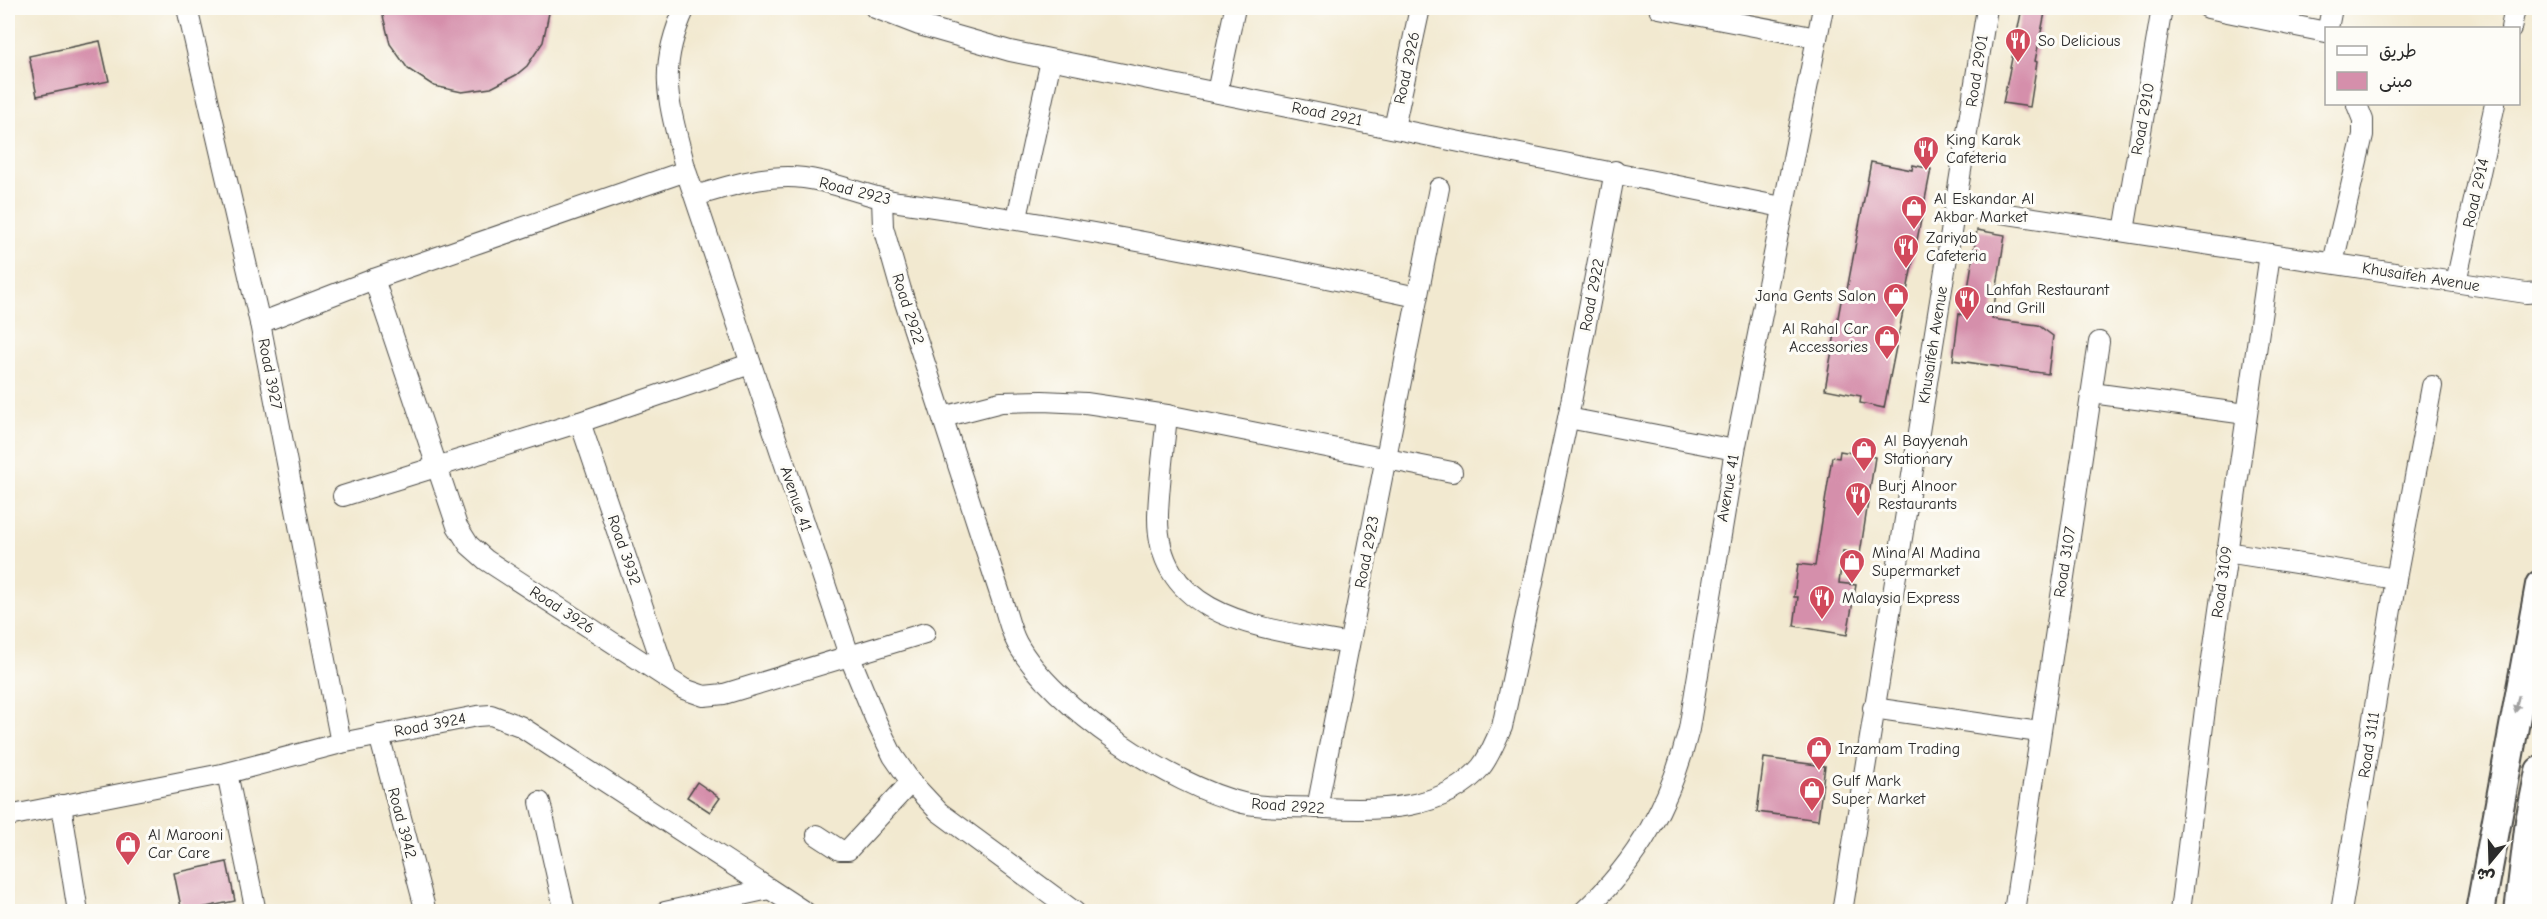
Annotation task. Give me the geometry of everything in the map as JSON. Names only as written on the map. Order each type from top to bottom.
[{"type":"main road","points":[[2480,912],[2540,585]]},
{"type":"main road","points":[[2524,904],[2540,771]]},
{"type":"street","name":"Road 3927","points":[[187,8],[260,322],[341,743]]},
{"type":"street","name":"Avenue 41","points":[[685,8],[670,46],[666,90],[686,171],[849,656],[877,723],[893,756],[911,782],[939,812],[1053,906],[1075,912]]},
{"type":"street","name":"Road 2921","points":[[875,8],[960,38],[1051,60],[1615,171],[1782,207]]},
{"type":"street","points":[[1217,92],[1235,8]]},
{"type":"street","name":"Road 2926","points":[[1394,128],[1420,8]]},
{"type":"street","points":[[1659,8],[1817,38]]},
{"type":"street","name":"Avenue 41","points":[[1583,912],[1624,870],[1650,832],[1680,765],[1689,729],[1735,450],[1823,8]]},
{"type":"street","name":"Road 2901","points":[[1955,207],[1987,8]]},
{"type":"street","name":"Road 2910","points":[[2124,231],[2162,8]]},
{"type":"street","points":[[2208,8],[2325,30]]},
{"type":"street","points":[[2328,27],[2332,8]]},
{"type":"street","points":[[2511,27],[2515,8]]},
{"type":"street","points":[[1017,218],[1051,60]]},
{"type":"street","points":[[2333,263],[2363,135],[2363,120],[2357,105]]},
{"type":"street","name":"Road 2914","points":[[2456,282],[2495,105]]},
{"type":"street","points":[[260,322],[374,279],[686,171]]},
{"type":"street","name":"Road 2922","points":[[882,199],[882,227],[1017,643],[1038,672],[1096,725],[1163,770],[1207,793],[1246,804],[1359,810],[1437,799],[1463,784],[1482,765],[1502,727],[1568,418],[1615,171]]},
{"type":"street","name":"Road 2923","points":[[695,196],[753,180],[790,177],[823,182],[882,199],[1017,218],[1417,297]]},
{"type":"street","name":"Road 2923","points":[[1317,807],[1439,189]]},
{"type":"street","name":"Khusaifeh Avenue","points":[[1842,912],[1955,207],[2535,295]]},
{"type":"street","name":"Road 3109","points":[[2180,912],[2226,552],[2270,254]]},
{"type":"street","name":"Road 3926","points":[[374,279],[457,526],[477,553],[667,678],[693,694],[714,696],[925,633]]},
{"type":"street","name":"Road 3107","points":[[2014,912],[2039,732],[2099,342]]},
{"type":"street","points":[[343,496],[580,422],[750,364]]},
{"type":"street","name":"Road 3111","points":[[2342,912],[2396,579],[2432,386]]},
{"type":"street","points":[[2092,393],[2246,414]]},
{"type":"street","points":[[943,417],[1001,402],[1086,403],[1167,415],[1452,472]]},
{"type":"street","points":[[1167,415],[1158,517],[1162,550],[1173,577],[1201,603],[1233,620],[1349,644]]},
{"type":"street","points":[[1568,418],[1735,450]]},
{"type":"street","name":"Road 3932","points":[[580,422],[667,678]]},
{"type":"street","points":[[2226,552],[2396,579]]},
{"type":"street","points":[[1873,708],[2039,732]]},
{"type":"street","name":"Road 3924","points":[[8,816],[227,773],[379,735],[477,716],[505,719],[805,912]]},
{"type":"street","name":"Road 3942","points":[[379,735],[426,912]]},
{"type":"street","points":[[227,773],[256,912]]},
{"type":"street","points":[[818,835],[840,850],[848,850],[911,782]]},
{"type":"street","points":[[540,802],[565,912]]},
{"type":"street","points":[[61,805],[78,912]]},
{"type":"street","points":[[665,912],[770,889]]},
{"type":"building","points":[[381,8],[550,8],[543,42],[527,66],[516,75],[491,88],[462,92],[434,86],[408,69],[390,44]]},
{"type":"building","points":[[2022,8],[2046,8],[2035,61],[2037,62],[2030,107],[2003,103]]},
{"type":"building","points":[[100,41],[109,81],[37,96],[29,56]]},
{"type":"building","points":[[1871,162],[1912,170],[1913,165],[1931,169],[1884,408],[1860,403],[1861,396],[1825,389],[1843,290],[1847,290]]},
{"type":"building","points":[[1977,230],[2005,235],[1992,319],[2038,325],[2053,336],[2048,374],[1953,360],[1959,314],[1964,315]]},
{"type":"building","points":[[1840,451],[1875,457],[1860,554],[1843,551],[1839,583],[1856,585],[1847,635],[1794,626],[1798,597],[1794,597],[1798,564],[1815,566],[1832,457],[1839,458]]},
{"type":"building","points":[[1764,758],[1825,766],[1818,820],[1757,812]]},
{"type":"building","points":[[697,782],[720,798],[710,812],[687,797]]},
{"type":"building","points":[[227,862],[235,901],[182,912],[174,873]]},
{"type":"place","name":"So Delicious","points":[[2018,64]]},
{"type":"place","name":"King Karak Cafeteria","points":[[1926,172]]},
{"type":"place","name":"Al Eskandar Al Akbar Market","points":[[1914,231]]},
{"type":"place","name":"Zariyab Cafeteria","points":[[1906,270]]},
{"type":"place","name":"Jana Gents Salon","points":[[1896,319]]},
{"type":"place","name":"Lahfah Restaurant and Grill","points":[[1967,322]]},
{"type":"place","name":"Al Rahal Car Accessories","points":[[1887,361]]},
{"type":"place","name":"Al Bayyenah Stationary","points":[[1864,473]]},
{"type":"place","name":"Burj Alnoor Restaurants","points":[[1858,518]]},
{"type":"place","name":"Mina Al Madina Supermarket","points":[[1852,585]]},
{"type":"place","name":"Malaysia Express","points":[[1822,621]]},
{"type":"place","name":"Inzamam Trading","points":[[1819,772]]},
{"type":"place","name":"Gulf Mark Super Market","points":[[1812,813]]},
{"type":"place","name":"Al Marooni Car Care","points":[[128,867]]}]
